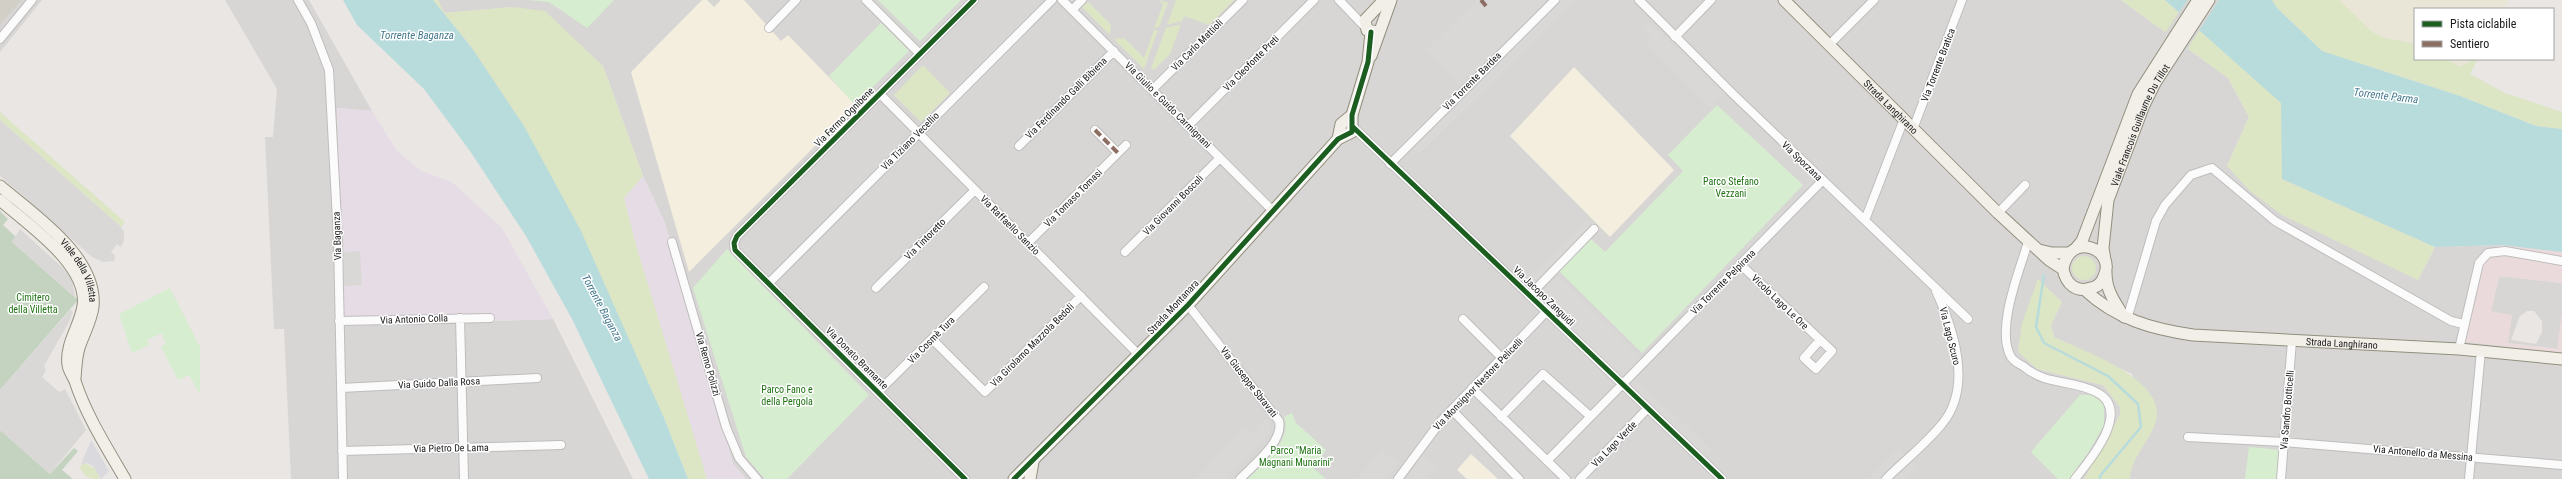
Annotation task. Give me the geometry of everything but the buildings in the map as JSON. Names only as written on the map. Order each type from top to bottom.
[{"type":"street","points":[[0,39],[32,0]]},
{"type":"street","name":"Via Baganza","points":[[298,0],[311,23],[329,70],[339,321],[343,479]]},
{"type":"street","points":[[769,28],[796,0]]},
{"type":"street","points":[[866,0],[920,54]]},
{"type":"street","name":"Via Fermo Ognibene","points":[[736,250],[734,243],[737,236],[974,0]]},
{"type":"street","name":"Via Tiziano Vecellio","points":[[769,283],[1052,0]]},
{"type":"street","name":"Via Giulio e Guido Carmignani","points":[[1062,0],[1273,211]]},
{"type":"street","points":[[1072,10],[1082,0]]},
{"type":"street","name":"Via Carlo Mattioli","points":[[1152,90],[1242,0]]},
{"type":"street","name":"Via Cleofonte Preti","points":[[1188,126],[1314,0]]},
{"type":"street","points":[[1339,0],[1348,8],[1375,28],[1382,17],[1372,14],[1359,14],[1348,8]]},
{"type":"street","name":"Strada Montanara","points":[[1375,28],[1365,20],[1384,0]]},
{"type":"street","name":"Strada Montanara","points":[[1014,479],[1033,462],[1188,305],[1346,129],[1368,62],[1377,44],[1375,28],[1391,0]]},
{"type":"street","name":"Via Torrente Bardea","points":[[1390,164],[1555,0]]},
{"type":"street","name":"Via Sporzana","points":[[1639,0],[1968,319]]},
{"type":"street","points":[[1675,36],[1711,0]]},
{"type":"street","name":"Strada Langhirano","points":[[1784,0],[2028,242],[2063,269],[2067,282],[2079,289],[2085,290],[2100,304],[2126,318],[2159,330],[2193,335],[2459,349],[2562,359]]},
{"type":"street","points":[[1829,45],[1874,0]]},
{"type":"street","name":"Via Torrente Bratica","points":[[1913,129],[1962,0]]},
{"type":"street","name":"Viale Francois Guillaume Du Tillot","points":[[2106,261],[2103,248],[2110,193],[2144,105],[2166,58],[2198,0]]},
{"type":"street","name":"Viale Francois Guillaume Du Tillot","points":[[2073,250],[2082,241],[2138,94],[2209,0]]},
{"type":"street","name":"Via Ferdinando Galli Bibiena","points":[[1019,146],[1114,51]]},
{"type":"street","name":"Via Raffaello Sanzio","points":[[880,94],[1139,355]]},
{"type":"street","points":[[1865,220],[1904,119]]},
{"type":"street","name":"Via Jacopo Zanguidi","points":[[1346,129],[1364,138],[1530,294],[1722,479]]},
{"type":"street","points":[[1096,130],[1118,153]]},
{"type":"street","name":"Via Tomaso Tomasi","points":[[1028,243],[1126,145]]},
{"type":"street","name":"Via Giovanni Boscoli","points":[[1125,252],[1220,158]]},
{"type":"street","points":[[2126,318],[2156,221],[2165,205],[2192,175],[2212,168],[2275,221],[2450,321],[2463,324]]},
{"type":"street","name":"Via Torrente Pelpirana","points":[[1547,461],[1823,180]]},
{"type":"street","points":[[1998,213],[2025,185]]},
{"type":"street","name":"Viale della Villetta","points":[[0,186],[68,245],[89,277],[92,308],[78,353],[75,381]]},
{"type":"street","name":"Via Tintoretto","points":[[876,288],[975,190]]},
{"type":"street","name":"Viale della Villetta","points":[[0,200],[64,257],[79,276],[82,288],[83,306],[70,346],[68,361],[75,381],[95,425],[125,479]]},
{"type":"street","points":[[1530,294],[1594,229]]},
{"type":"street","name":"Via Remo Polizzi","points":[[672,242],[726,427],[739,458],[757,479]]},
{"type":"street","points":[[2028,242],[2007,319],[2005,335],[2011,357],[2041,379],[2097,392],[2106,400],[2111,412],[2111,425],[2094,456],[2075,479]]},
{"type":"street","name":"Strada Langhirano","points":[[2037,249],[2052,253],[2094,248],[2106,261]]},
{"type":"street","name":"Via Donato Bramante","points":[[736,250],[965,479]]},
{"type":"street","points":[[2063,269],[2073,250]]},
{"type":"street","points":[[2459,349],[2463,324],[2478,263],[2488,253],[2505,251],[2562,261]]},
{"type":"street","points":[[2106,261],[2106,285],[2109,294],[2126,318]]},
{"type":"street","name":"Vicolo Lago Le Ore","points":[[1740,264],[1820,340]]},
{"type":"street","points":[[2085,290],[2095,288],[2102,281],[2106,272]]},
{"type":"street","name":"Via Lago Scuro","points":[[1886,479],[1943,424],[1954,405],[1958,389],[1959,370],[1950,330],[1934,286]]},
{"type":"street","name":"Via Cosmè Tura","points":[[878,392],[984,287]]},
{"type":"street","name":"Via Girolamo Mazzola Bedoli","points":[[932,338],[985,392],[1080,296]]},
{"type":"street","name":"Via Giuseppe Sbravati","points":[[1188,305],[1279,421],[1281,428],[1275,441],[1240,479]]},
{"type":"street","name":"Via Monsignor Nestore Pelicelli","points":[[1398,479],[1431,433],[1472,388],[1503,359],[1546,311]]},
{"type":"street","points":[[460,318],[464,479]]},
{"type":"street","name":"Via Antonio Colla","points":[[339,321],[490,318]]},
{"type":"street","points":[[1463,319],[1503,359]]},
{"type":"street","name":"Via Sandro Botticelli","points":[[2281,479],[2292,341]]},
{"type":"street","points":[[2469,479],[2481,351]]},
{"type":"street","points":[[1501,418],[1543,374],[1590,416]]},
{"type":"street","name":"Via Guido Dalla Rosa","points":[[341,388],[537,378]]},
{"type":"street","points":[[1472,388],[1501,418],[1566,479]]},
{"type":"street","name":"Via Lago Verde","points":[[1580,479],[1648,408]]},
{"type":"street","points":[[1452,410],[1519,479]]},
{"type":"street","name":"Via Antonello da Messina","points":[[2188,438],[2284,442],[2470,456],[2562,465]]},
{"type":"street","name":"Via Pietro De Lama","points":[[342,451],[561,445]]},
{"type":"street","points":[[1030,479],[1033,462]]},
{"type":"shaded area","points":[[0,0],[42,0],[0,52]]},
{"type":"shaded area","points":[[0,0],[21,0],[0,25]]},
{"type":"shaded area","points":[[225,0],[309,0],[372,111],[337,108],[344,326],[553,319],[633,479],[291,479],[284,329],[274,329],[265,137],[273,137],[277,89]]},
{"type":"shaded area","points":[[438,0],[2121,0],[2228,78],[2249,117],[2227,166],[2418,280],[2435,247],[2502,245],[2479,255],[2461,341],[2562,353],[2562,479],[2130,479],[2130,469],[2155,423],[2132,374],[2054,337],[2051,325],[2062,302],[2038,280],[2037,369],[2103,385],[2120,407],[2120,415],[2084,479],[746,479],[733,464],[665,223],[643,176],[603,66],[514,7],[444,13]]},
{"type":"shaded area","points":[[702,0],[707,0],[714,7],[721,0],[744,0],[781,41],[788,35],[856,105],[689,272],[631,72]]},
{"type":"shaded area","points":[[1477,0],[1575,0],[1418,155],[1404,140],[1461,87],[1426,50]]},
{"type":"shaded area","points":[[2339,0],[2509,0],[2505,8],[2414,8],[2414,44],[2385,38],[2372,32]]},
{"type":"shaded area","points":[[1650,23],[1724,95],[1710,107],[1646,43],[1651,36],[1643,29]]},
{"type":"shaded area","points":[[2448,60],[2472,60],[2461,67]]},
{"type":"shaded area","points":[[1574,67],[1674,170],[1610,237],[1510,136]]},
{"type":"shaded area","points":[[337,108],[372,111],[397,151],[421,171],[452,182],[502,228],[553,319],[344,326]]},
{"type":"shaded area","points":[[0,120],[120,226],[124,232],[124,241],[121,247],[117,244],[111,252],[115,255],[114,261],[103,262],[92,257],[0,176]]},
{"type":"shaded area","points":[[643,176],[665,223],[733,464],[746,479],[707,479],[704,473],[636,245],[624,198]]},
{"type":"shaded area","points":[[1586,221],[1594,229],[1530,295],[1521,286]]},
{"type":"shaded area","points":[[20,229],[65,270],[72,280],[75,297],[12,242]]},
{"type":"shaded area","points":[[2502,245],[2544,248],[2562,252],[2562,283],[2499,276],[2491,311],[2512,315],[2508,343],[2557,349],[2562,314],[2562,353],[2461,341],[2479,255]]},
{"type":"shaded area","points":[[360,251],[362,285],[344,286],[343,252]]},
{"type":"shaded area","points":[[1558,276],[1643,359],[1622,379],[1537,297]]},
{"type":"shaded area","points":[[2499,276],[2562,283],[2562,314],[2558,349],[2508,343],[2491,311]],"holes":[[[2527,311],[2534,311],[2542,321],[2542,332],[2536,344],[2511,340],[2520,316]]]},
{"type":"shaded area","points":[[1329,277],[1377,327],[1446,407],[1430,423],[1423,418],[1392,456],[1382,448],[1354,479],[1331,479],[1317,466],[1329,451],[1299,424],[1294,416],[1302,375],[1316,347]]},
{"type":"shaded area","points":[[70,310],[73,312],[69,322],[44,366],[46,370],[42,377],[59,392],[65,389],[86,430],[50,474],[0,430],[0,390]]},
{"type":"shaded area","points":[[1631,375],[1712,450],[1702,461],[1622,384]]},
{"type":"shaded area","points":[[1266,419],[1270,425],[1270,431],[1227,479],[1196,479],[1244,427],[1251,433]]},
{"type":"shaded area","points":[[91,440],[109,471],[101,479],[93,466],[86,463],[81,465]]},
{"type":"shaded area","points":[[1898,449],[1917,468],[1905,479],[1868,479]]},
{"type":"shaded area","points":[[1382,451],[1398,463],[1385,479],[1357,479]]},
{"type":"shaded area","points":[[1471,454],[1498,479],[1467,479],[1457,470]]},
{"type":"shaded area","points":[[1422,456],[1436,468],[1427,479],[1406,479]]},
{"type":"green space","points":[[433,0],[438,0],[444,13],[514,7],[545,11],[603,66],[643,176],[624,198],[636,245],[707,479],[688,479],[664,418],[524,126],[472,48]]},
{"type":"green space","points":[[528,0],[614,0],[587,28],[549,2]]},
{"type":"green space","points":[[878,0],[961,0],[920,41]]},
{"type":"green space","points":[[1159,0],[1168,3],[1159,27],[1154,28],[1163,5]]},
{"type":"green space","points":[[1176,0],[1234,0],[1209,25],[1184,16],[1182,21],[1167,25]]},
{"type":"green space","points":[[2121,0],[2165,0],[2282,103],[2282,179],[2435,247],[2418,280],[2282,215],[2250,191],[2227,166],[2249,117],[2228,78]]},
{"type":"green space","points":[[2272,0],[2339,0],[2372,32],[2385,38],[2414,44],[2414,60],[2448,60],[2461,67],[2472,60],[2477,60],[2470,74],[2505,93],[2562,112],[2562,129],[2536,126],[2460,96],[2322,51],[2277,8]]},
{"type":"green space","points":[[1088,2],[1111,25],[1110,35],[1082,7]]},
{"type":"green space","points":[[881,23],[909,51],[855,105],[829,76]]},
{"type":"green space","points":[[1181,24],[1170,54],[1154,70],[1151,68],[1166,28]]},
{"type":"green space","points":[[1154,30],[1158,30],[1144,69],[1114,39],[1124,38],[1144,58]]},
{"type":"green space","points":[[923,65],[950,93],[921,122],[894,95]]},
{"type":"green space","name":"Parco Stefano Vezzani","points":[[1717,105],[1803,185],[1642,353],[1559,271],[1591,239],[1605,252],[1683,171],[1668,155]]},
{"type":"green space","points":[[0,112],[125,222],[121,227],[124,238],[121,247],[120,226],[0,120]]},
{"type":"green space","name":"Cimitero della Villetta","points":[[0,211],[8,219],[3,225],[16,237],[12,242],[78,300],[0,390]]},
{"type":"green space","name":"Parco Fano e della Pergola","points":[[727,249],[869,395],[787,479],[765,479],[746,457],[693,288]]},
{"type":"green space","points":[[2084,256],[2093,259],[2096,268],[2093,277],[2084,280],[2075,277],[2072,268],[2075,259]]},
{"type":"green space","points":[[2038,279],[2062,302],[2051,325],[2054,337],[2103,359],[2138,381],[2150,394],[2157,408],[2155,424],[2133,464],[2130,479],[2084,479],[2120,415],[2120,407],[2103,385],[2037,369],[2018,352],[2022,323]]},
{"type":"green space","points":[[170,288],[200,347],[200,394],[189,375],[178,380],[161,347],[166,344],[162,333],[147,340],[149,345],[132,353],[119,314]]},
{"type":"green space","points":[[2080,395],[2094,395],[2104,405],[2104,425],[2088,453],[2069,479],[2058,479],[2031,452]]},
{"type":"green space","name":"Parco \"Maria Magnani Munarini\"","points":[[1292,413],[1296,423],[1326,450],[1313,468],[1326,479],[1248,479],[1275,451],[1284,435],[1286,426],[1284,417]]},
{"type":"green space","points":[[0,430],[50,474],[74,448],[78,451],[62,470],[73,479],[0,479]]},
{"type":"green space","points":[[2249,447],[2280,450],[2277,479],[2245,479]]},
{"type":"green space","points":[[84,463],[96,469],[100,479],[90,478],[83,474],[80,467]]},
{"type":"water","name":"Torrente Baganza","points":[[343,0],[433,0],[472,48],[524,126],[581,231],[664,418],[688,479],[649,479],[572,319],[526,236],[470,151],[424,89],[357,25]]},
{"type":"water","name":"Torrente Parma","points":[[2165,0],[2272,0],[2277,8],[2322,51],[2460,96],[2536,126],[2562,129],[2562,252],[2502,245],[2435,247],[2282,179],[2281,103]]},
{"type":"pier","points":[[2187,0],[2219,0],[2177,65],[2154,50]]},
{"type":"waterway","points":[[2044,275],[2036,327],[2044,343],[2108,376],[2138,404],[2141,427],[2100,476],[2100,479]]},
{"type":"marked path","points":[[1481,0],[1486,6]]},
{"type":"marked path","points":[[1095,130],[1118,153]]},
{"type":"cycle path","points":[[965,479],[735,250],[734,243],[737,236],[974,0]]},
{"type":"cycle path","points":[[1014,479],[1188,305],[1338,139],[1352,132],[1352,115],[1368,62],[1371,32]]},
{"type":"cycle path","points":[[1353,127],[1722,479]]}]
